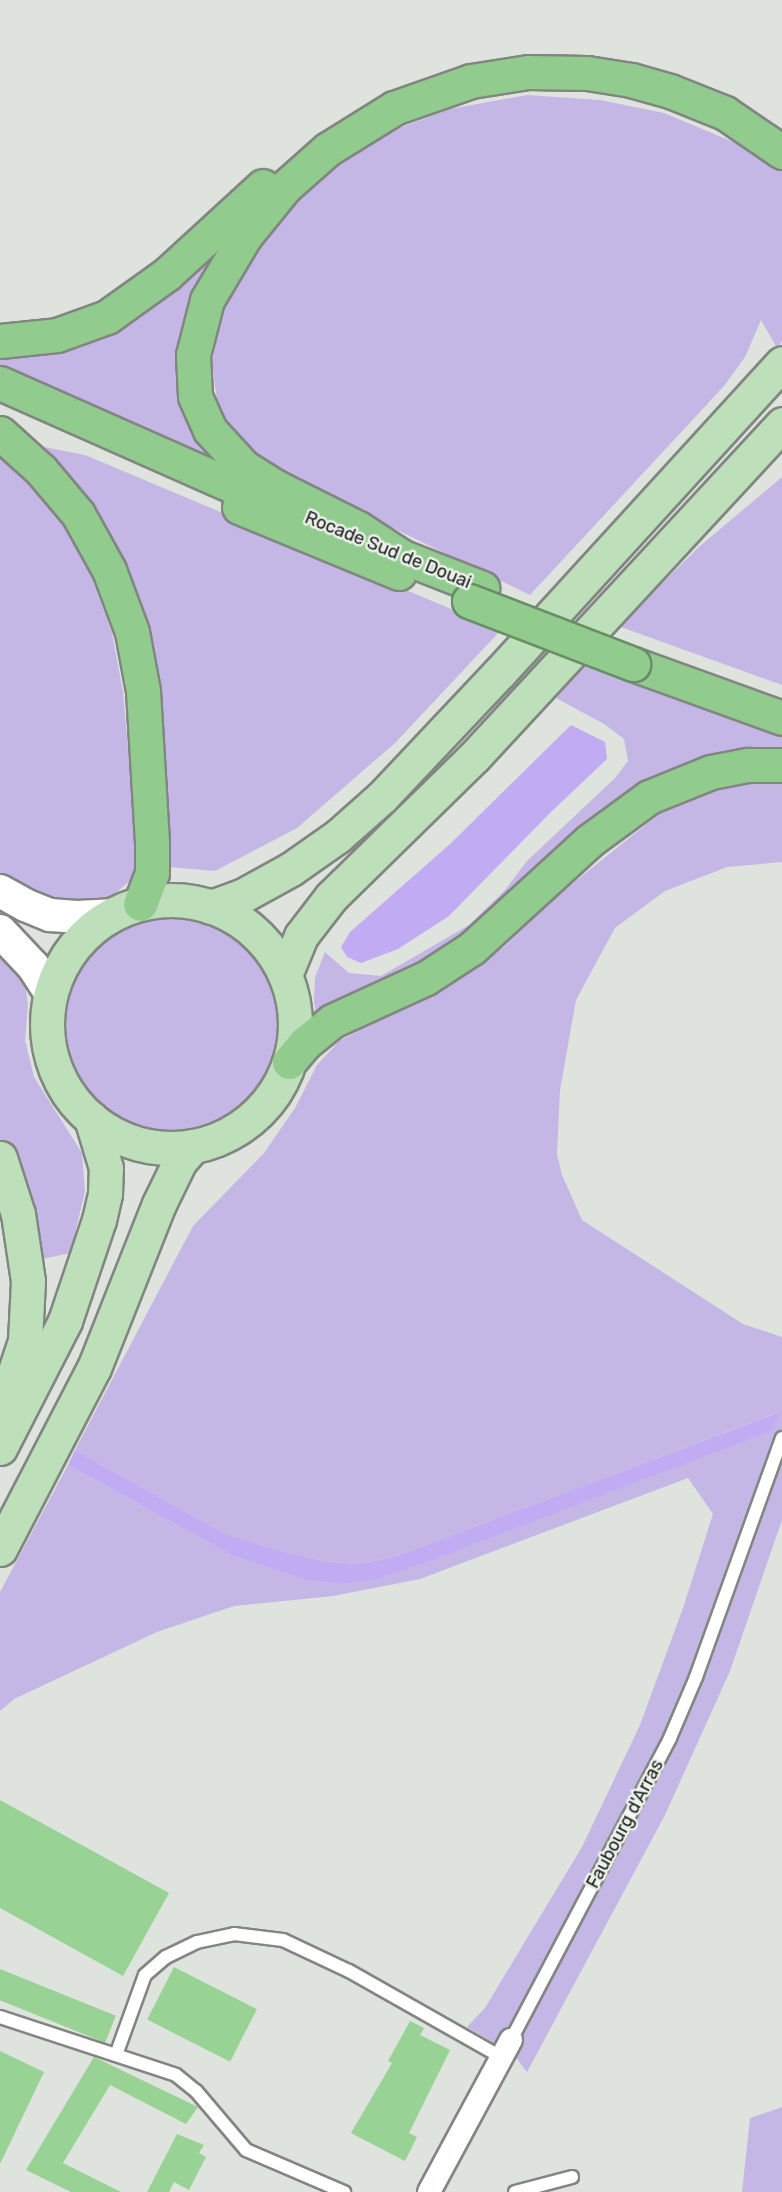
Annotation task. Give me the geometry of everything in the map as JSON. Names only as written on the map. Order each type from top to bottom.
[{"type":"highway","points":[[0,341],[57,335],[92,324],[123,308],[183,261],[304,148],[335,123],[390,92],[458,67],[545,53],[635,63],[700,83],[782,128]]},
{"type":"highway","points":[[400,556],[358,528],[276,487],[243,466],[210,430],[195,396],[193,355],[207,300],[239,244],[285,187],[328,149],[394,108],[471,81],[528,72],[587,73],[650,84],[725,113],[782,152]]},
{"type":"highway","name":"Rocade Sud de Douai","points":[[0,383],[261,499],[400,556],[475,595]]},
{"type":"highway","name":"Rocade Sud de Douai","points":[[0,404],[144,467],[639,658],[782,718]]},
{"type":"highway","points":[[0,434],[41,470],[78,514],[109,570],[132,632],[143,692],[152,873],[126,910]]},
{"type":"highway","name":"Rocade Sud de Douai","points":[[639,658],[782,702]]},
{"type":"highway","points":[[289,1062],[305,1043],[332,1021],[426,978],[472,948],[590,841],[649,797],[711,772],[748,765],[782,765]]},
{"type":"main road","points":[[211,906],[242,896],[291,869],[338,836],[382,797],[714,440],[782,363]]},
{"type":"main road","points":[[285,975],[301,936],[331,897],[474,757],[782,424]]},
{"type":"main road","points":[[183,900],[211,906],[238,919],[261,938],[285,975],[295,1018],[289,1062],[277,1089],[258,1112],[234,1130],[193,1146],[146,1145],[117,1135],[91,1118],[66,1089],[51,1054],[47,1024],[51,993],[62,967],[78,943],[126,910],[183,900]]},
{"type":"main road","points":[[0,1448],[65,1321],[99,1220],[105,1194],[106,1168],[91,1118]]},
{"type":"main road","points":[[0,1549],[94,1368],[159,1204],[180,1161],[193,1146]]},
{"type":"main road","points":[[0,1158],[18,1214],[26,1260],[28,1301],[21,1360],[0,1414]]},
{"type":"street","points":[[0,891],[25,905],[50,915],[77,917],[126,910]]},
{"type":"street","points":[[0,931],[33,966],[51,993]]},
{"type":"street","name":"Faubourg d'Arras","points":[[432,2191],[506,2048]]},
{"type":"lane","name":"Faubourg d'Arras","points":[[506,2048],[670,1738],[696,1677],[782,1438]]},
{"type":"lane","points":[[116,2055],[145,1974],[166,1957],[197,1942],[234,1934],[283,1940],[506,2048]]},
{"type":"lane","points":[[0,2017],[66,2041],[165,2070],[187,2083],[246,2150],[344,2192]]},
{"type":"lane","points":[[515,2192],[572,2176]]},
{"type":"shaded area","points":[[527,95],[600,100],[664,113],[750,149],[782,170],[782,341],[777,348],[761,320],[745,357],[724,386],[530,595],[281,473],[249,450],[225,422],[217,400],[212,364],[222,310],[252,253],[310,188],[378,136],[450,109]]},
{"type":"shaded area","points":[[229,234],[195,311],[224,464],[0,373],[0,353],[30,354],[91,336]]},
{"type":"shaded area","points":[[34,445],[85,455],[501,630],[395,743],[297,828],[215,871],[169,867],[163,730],[154,677]]},
{"type":"shaded area","points":[[0,453],[35,486],[66,528],[91,576],[112,633],[123,692],[138,864],[131,880],[111,897],[87,906],[62,906],[0,878]]},
{"type":"shaded area","points":[[782,477],[782,685],[618,626],[700,546]]},
{"type":"shaded area","points":[[585,663],[782,731],[782,753],[735,753],[433,961],[316,1018],[315,977],[325,952],[349,973],[381,976],[469,925],[505,890],[527,861],[615,778],[628,761],[624,739],[604,724],[556,698]]},
{"type":"shaded area","points":[[571,725],[605,742],[607,759],[552,811],[449,916],[398,949],[361,963],[347,957],[341,947],[350,932],[450,844]]},
{"type":"shaded area","points":[[753,782],[782,782],[782,862],[727,867],[665,891],[615,928],[576,1000],[560,1090],[557,1154],[562,1175],[582,1220],[743,1324],[782,1337],[782,1520],[730,1671],[665,1815],[527,2072],[513,2054],[467,2027],[485,2008],[582,1847],[640,1725],[683,1608],[713,1514],[688,1478],[420,1579],[333,1596],[234,1606],[157,1632],[14,1699],[0,1711],[0,1592],[68,1465],[233,1556],[308,1581],[340,1584],[774,1430],[779,1412],[391,1558],[356,1564],[323,1561],[266,1547],[224,1533],[75,1450],[193,1226],[264,1153],[295,1108],[317,1065],[339,1041],[424,996],[504,947],[552,900],[669,806],[715,788]]},
{"type":"shaded area","points":[[160,916],[182,916],[202,920],[222,928],[247,947],[266,972],[274,992],[278,1023],[274,1054],[266,1074],[247,1099],[222,1118],[202,1126],[182,1130],[160,1130],[140,1126],[120,1118],[88,1091],[76,1074],[68,1054],[64,1034],[64,1012],[68,992],[76,972],[103,940],[120,928],[140,920]]},
{"type":"shaded area","points":[[0,951],[10,960],[25,984],[28,1005],[25,1040],[34,1077],[82,1153],[85,1192],[70,1253],[38,1260],[17,1172],[0,1140]]},
{"type":"shaded area","points":[[780,1412],[774,1430],[424,1563],[378,1579],[340,1584],[308,1581],[233,1556],[68,1465],[75,1450],[224,1533],[266,1547],[323,1561],[356,1564],[391,1558]]},
{"type":"shaded area","points":[[782,2107],[782,2192],[742,2192],[750,2118]]},
{"type":"building","points":[[0,1800],[169,1893],[123,1976],[0,1908]]},
{"type":"building","points":[[174,1967],[257,2009],[230,2062],[147,2020]]},
{"type":"building","points":[[0,1969],[116,2016],[105,2043],[0,2000]]},
{"type":"building","points":[[410,2021],[424,2028],[420,2035],[450,2050],[409,2133],[417,2137],[405,2161],[351,2133],[392,2063],[388,2061]]},
{"type":"building","points":[[0,2051],[44,2072],[0,2164]]},
{"type":"building","points":[[94,2057],[198,2107],[186,2124],[110,2085],[63,2163],[121,2192],[71,2192],[26,2170]]},
{"type":"building","points":[[177,2134],[204,2145],[199,2153],[206,2157],[189,2190],[174,2182],[169,2192],[147,2192]]}]
